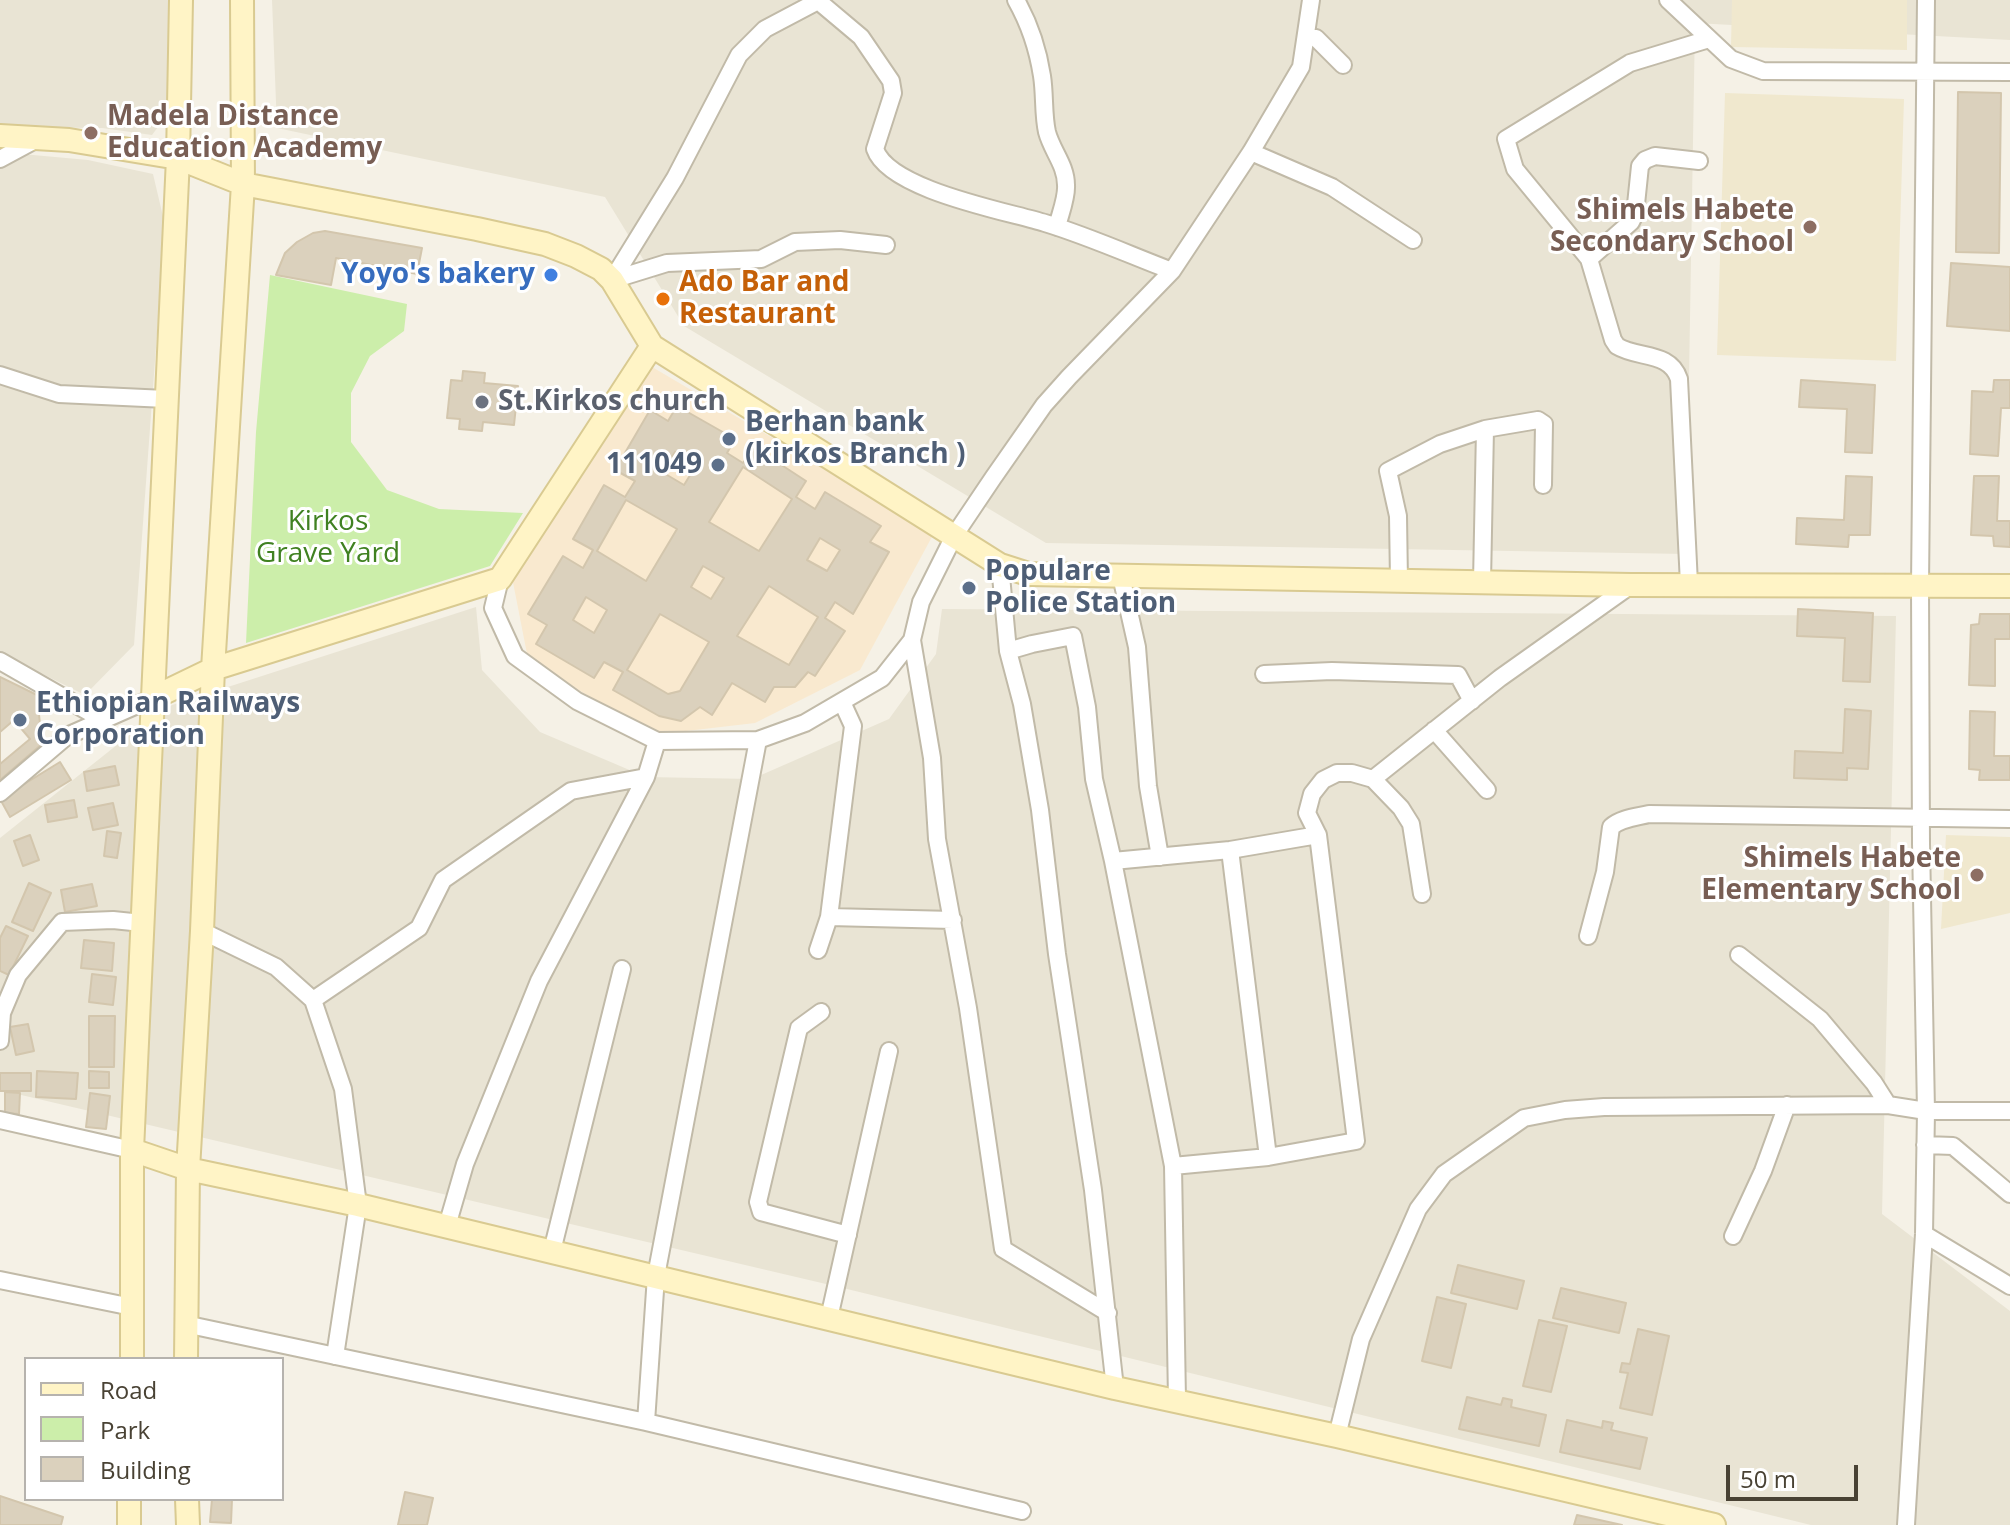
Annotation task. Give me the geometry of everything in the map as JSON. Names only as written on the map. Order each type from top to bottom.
[{"type":"street","points":[[132,1357],[132,1150],[178,158],[181,0]]},
{"type":"street","points":[[186,1357],[188,1169],[213,669],[243,184],[242,0]]},
{"type":"street","points":[[612,280],[675,178],[739,55],[765,29],[819,0],[861,37],[891,81],[893,93],[875,149],[878,157],[902,176],[969,203],[1057,227],[1172,271]]},
{"type":"street","points":[[1016,0],[1027,19],[1036,51],[1043,78],[1043,108],[1048,136],[1062,164],[1067,186],[1057,227]]},
{"type":"street","points":[[1108,1313],[1003,1249],[953,920],[937,839],[932,758],[912,640],[921,602],[954,536],[1044,405],[1172,271],[1251,152],[1301,67],[1311,0]]},
{"type":"street","points":[[1668,0],[1731,59],[1763,71],[2010,72]]},
{"type":"street","points":[[1906,1525],[1924,1234],[1926,1111],[1920,586],[1926,0]]},
{"type":"street","points":[[1306,37],[1316,38],[1343,65]]},
{"type":"street","points":[[1689,584],[1679,379],[1675,367],[1617,346],[1589,259],[1515,169],[1506,139],[1630,63],[1709,39]]},
{"type":"street","points":[[0,136],[40,137],[178,158],[243,184],[545,244],[601,269],[612,280],[652,346],[1000,565],[1028,574],[1631,585],[2010,586]]},
{"type":"street","points":[[0,159],[40,137]]},
{"type":"street","points":[[1251,152],[1332,187],[1413,240]]},
{"type":"street","points":[[1589,259],[1631,222],[1635,214],[1640,166],[1645,160],[1655,156],[1699,161]]},
{"type":"street","points":[[612,280],[667,263],[761,259],[795,242],[840,240],[886,245]]},
{"type":"street","points":[[652,346],[500,579],[493,608],[515,656],[577,701],[657,741],[758,740],[805,723],[882,678],[912,640]]},
{"type":"street","points":[[0,375],[59,394],[166,399]]},
{"type":"street","points":[[1399,581],[1398,516],[1388,471],[1440,444],[1485,429],[1538,420],[1544,422],[1543,485]]},
{"type":"street","points":[[1482,582],[1485,429]]},
{"type":"street","points":[[1000,565],[1008,651],[1022,704],[1040,810],[1065,1011],[1093,1190],[1115,1388]]},
{"type":"street","points":[[1121,576],[1137,647],[1148,786],[1160,857]]},
{"type":"street","points":[[0,793],[67,736],[213,669],[500,579]]},
{"type":"street","points":[[1373,779],[1500,678],[1631,585]]},
{"type":"street","points":[[1008,651],[1073,636],[1087,707],[1094,779],[1173,1166],[1177,1400]]},
{"type":"street","points":[[0,661],[103,720]]},
{"type":"street","points":[[1264,674],[1332,671],[1458,675],[1472,701]]},
{"type":"street","points":[[818,950],[829,917],[853,726],[842,702]]},
{"type":"street","points":[[1434,730],[1487,790]]},
{"type":"street","points":[[646,1422],[656,1276],[758,740]]},
{"type":"street","points":[[447,1226],[465,1164],[539,981],[646,777],[657,741]]},
{"type":"street","points":[[1173,1166],[1268,1157],[1356,1141],[1318,835],[1307,813],[1312,794],[1323,780],[1337,773],[1352,773],[1373,779],[1401,808],[1411,824],[1422,894]]},
{"type":"street","points":[[313,1000],[419,928],[443,880],[571,791],[646,777]]},
{"type":"street","points":[[1588,936],[1605,872],[1609,833],[1616,822],[1649,814],[2010,819]]},
{"type":"street","points":[[1113,861],[1230,850],[1318,835]]},
{"type":"street","points":[[1230,850],[1268,1157]]},
{"type":"street","points":[[829,917],[953,920]]},
{"type":"street","points":[[0,1041],[2,1013],[18,975],[62,922],[113,920],[142,923]]},
{"type":"street","points":[[202,931],[276,967],[313,1000],[343,1089],[358,1205],[335,1356]]},
{"type":"street","points":[[1739,955],[1820,1019],[1874,1083],[1888,1105]]},
{"type":"street","points":[[552,1251],[622,969]]},
{"type":"street","points":[[821,1012],[799,1028],[758,1202],[761,1212],[848,1235]]},
{"type":"street","points":[[829,1318],[889,1051]]},
{"type":"street","points":[[1733,1236],[1763,1171],[1787,1105]]},
{"type":"street","points":[[1337,1436],[1361,1339],[1418,1209],[1444,1174],[1524,1118],[1604,1107],[1888,1105],[1926,1111],[2010,1111]]},
{"type":"street","points":[[0,1120],[132,1150],[188,1169],[358,1205],[1115,1388],[1337,1436],[1714,1525]]},
{"type":"street","points":[[1925,1145],[1953,1146],[2010,1194]]},
{"type":"street","points":[[1924,1234],[2010,1286]]},
{"type":"street","points":[[0,1280],[132,1307]]},
{"type":"street","points":[[185,1324],[646,1422],[1022,1511]]},
{"type":"street","points":[[129,1501],[129,1525]]},
{"type":"street","points":[[187,1501],[188,1525]]},
{"type":"shaded area","points":[[0,0],[170,0],[167,115],[152,135],[102,128],[0,127]]},
{"type":"shaded area","points":[[272,0],[2010,0],[2010,40],[1695,23],[1686,554],[1046,543],[684,326],[605,197],[277,128]]},
{"type":"shaded area","points":[[1732,0],[1907,0],[1907,50],[1731,47]]},
{"type":"shaded area","name":"Shimels Habete Secondary School","points":[[1725,93],[1904,99],[1896,361],[1717,355]]},
{"type":"shaded area","points":[[0,152],[88,160],[153,174],[165,225],[134,645],[85,695],[0,653]]},
{"type":"shaded area","points":[[647,364],[934,533],[860,670],[755,723],[652,735],[528,659],[511,572]]},
{"type":"shaded area","points":[[476,607],[482,670],[540,732],[646,777],[752,779],[889,719],[936,654],[942,609],[1896,616],[1882,1214],[2010,1311],[2010,1525],[1811,1525],[843,1288],[0,1090],[0,838],[147,721],[172,705]]},
{"type":"shaded area","name":"Shimels Habete Elementary School","points":[[1946,835],[2010,837],[2010,913],[1941,929]]},
{"type":"green space","name":"Kirkos Grave Yard","points":[[270,275],[407,304],[404,331],[370,356],[351,393],[351,442],[387,490],[439,509],[523,513],[490,566],[246,643],[256,432]]},
{"type":"building","points":[[1958,92],[2001,93],[1999,253],[1956,252]]},
{"type":"building","points":[[325,231],[422,248],[417,274],[336,258],[331,285],[276,275],[285,253],[297,242],[313,233]]},
{"type":"building","points":[[1951,263],[2010,267],[2010,331],[1947,326]]},
{"type":"building","name":"St.Kirkos church","points":[[463,371],[485,373],[484,383],[518,386],[514,425],[483,422],[482,431],[459,429],[460,419],[447,418],[451,380],[462,381]]},
{"type":"building","points":[[1801,380],[1875,385],[1872,453],[1845,452],[1847,409],[1799,407]]},
{"type":"building","points":[[1994,380],[2010,380],[2010,408],[2001,408],[1998,456],[1970,454],[1972,391],[1993,392]]},
{"type":"building","points":[[677,406],[735,439],[727,453],[743,463],[754,447],[806,481],[796,497],[815,509],[825,492],[881,526],[870,542],[889,552],[853,614],[835,602],[825,618],[845,631],[815,676],[808,672],[795,687],[774,687],[765,702],[732,683],[712,715],[700,707],[681,721],[659,716],[613,690],[623,672],[604,662],[594,678],[536,644],[547,625],[528,614],[563,556],[583,568],[593,550],[573,539],[604,485],[625,497],[635,481],[615,470],[650,410],[668,421]],"holes":[[[675,452],[697,464],[684,485],[662,472]],[[743,467],[792,499],[759,551],[709,522]],[[626,500],[677,529],[646,581],[597,551]],[[820,538],[840,550],[827,571],[807,560]],[[703,566],[724,578],[711,599],[691,587]],[[769,586],[818,617],[789,665],[737,636]],[[586,597],[607,610],[594,633],[573,620]],[[660,614],[709,642],[680,691],[668,694],[627,670]]]},
{"type":"building","points":[[1846,476],[1872,477],[1870,535],[1849,535],[1848,547],[1796,544],[1797,518],[1844,520]]},
{"type":"building","points":[[1974,476],[1999,476],[1997,521],[2010,521],[2010,547],[1994,546],[1993,536],[1971,535]]},
{"type":"building","points":[[1798,609],[1873,613],[1870,682],[1843,681],[1845,638],[1797,636]]},
{"type":"building","points":[[1980,614],[2010,614],[2010,639],[1995,639],[1995,686],[1969,685],[1971,625],[1979,624]]},
{"type":"building","name":"Ethiopian Railways Corporation","points":[[0,677],[37,695],[42,744],[0,780]]},
{"type":"building","points":[[1845,709],[1871,711],[1868,769],[1847,768],[1847,780],[1794,778],[1795,751],[1843,753]]},
{"type":"building","points":[[1970,711],[1995,712],[1994,756],[2010,756],[2010,780],[1979,780],[1980,770],[1969,769]]},
{"type":"building","points":[[14,720],[30,739],[0,764],[0,732]]},
{"type":"building","points":[[60,762],[71,780],[10,817],[0,799]]},
{"type":"building","points":[[115,766],[119,785],[87,791],[84,772]]},
{"type":"building","points":[[74,800],[77,817],[48,822],[45,805]]},
{"type":"building","points":[[113,803],[118,825],[93,830],[88,808]]},
{"type":"building","points":[[107,831],[121,833],[117,858],[104,856]]},
{"type":"building","points":[[30,835],[39,860],[23,866],[14,841]]},
{"type":"building","points":[[29,883],[51,893],[33,931],[12,922]]},
{"type":"building","points":[[92,884],[97,906],[65,912],[61,890]]},
{"type":"building","points":[[6,926],[28,936],[9,975],[0,971],[0,938]]},
{"type":"building","points":[[84,940],[114,943],[112,971],[81,968]]},
{"type":"building","points":[[92,974],[116,977],[113,1005],[89,1002]]},
{"type":"building","points":[[89,1016],[115,1016],[114,1067],[89,1067]]},
{"type":"building","points":[[28,1024],[34,1051],[16,1055],[10,1027]]},
{"type":"building","points":[[37,1071],[78,1073],[76,1099],[36,1097]]},
{"type":"building","points":[[89,1071],[109,1072],[109,1088],[89,1088]]},
{"type":"building","points":[[0,1073],[31,1073],[31,1091],[0,1091]]},
{"type":"building","points":[[5,1092],[20,1093],[19,1114],[5,1113]]},
{"type":"building","points":[[90,1093],[110,1096],[106,1129],[86,1127]]},
{"type":"building","points":[[1458,1265],[1524,1281],[1517,1309],[1451,1293]]},
{"type":"building","points":[[1561,1288],[1626,1303],[1619,1333],[1553,1318]]},
{"type":"building","points":[[1437,1297],[1466,1304],[1451,1368],[1422,1361]]},
{"type":"building","points":[[1539,1320],[1567,1326],[1551,1392],[1523,1386]]},
{"type":"building","points":[[1638,1329],[1669,1336],[1652,1415],[1620,1408],[1628,1373],[1620,1372],[1622,1363],[1630,1364]]},
{"type":"building","points":[[1467,1397],[1501,1405],[1503,1398],[1512,1400],[1511,1407],[1546,1415],[1539,1446],[1459,1429]]},
{"type":"building","points":[[1567,1420],[1602,1428],[1603,1421],[1613,1423],[1611,1430],[1647,1438],[1640,1469],[1560,1452]]},
{"type":"building","points":[[405,1492],[433,1498],[427,1525],[398,1525]]},
{"type":"building","points":[[0,1496],[63,1517],[61,1525],[0,1525]]},
{"type":"building","points":[[212,1501],[232,1501],[231,1523],[210,1522]]},
{"type":"building","points":[[1577,1515],[1622,1525],[1574,1525]]},
{"type":"place","name":"Madela Distance Education Academy","points":[[91,133]]},
{"type":"place","name":"Shimels Habete Secondary School","points":[[1810,227]]},
{"type":"place","name":"Yoyo's bakery","points":[[551,275]]},
{"type":"place","name":"Ado Bar and Restaurant","points":[[663,299]]},
{"type":"place","name":"St.Kirkos church","points":[[482,402]]},
{"type":"place","name":"Berhan bank (kirkos Branch )","points":[[729,439]]},
{"type":"place","name":"111049","points":[[718,465]]},
{"type":"place","name":"Populare Police Station","points":[[969,588]]},
{"type":"place","name":"Ethiopian Railways Corporation","points":[[20,720]]},
{"type":"place","name":"Shimels Habete Elementary School","points":[[1977,875]]}]
